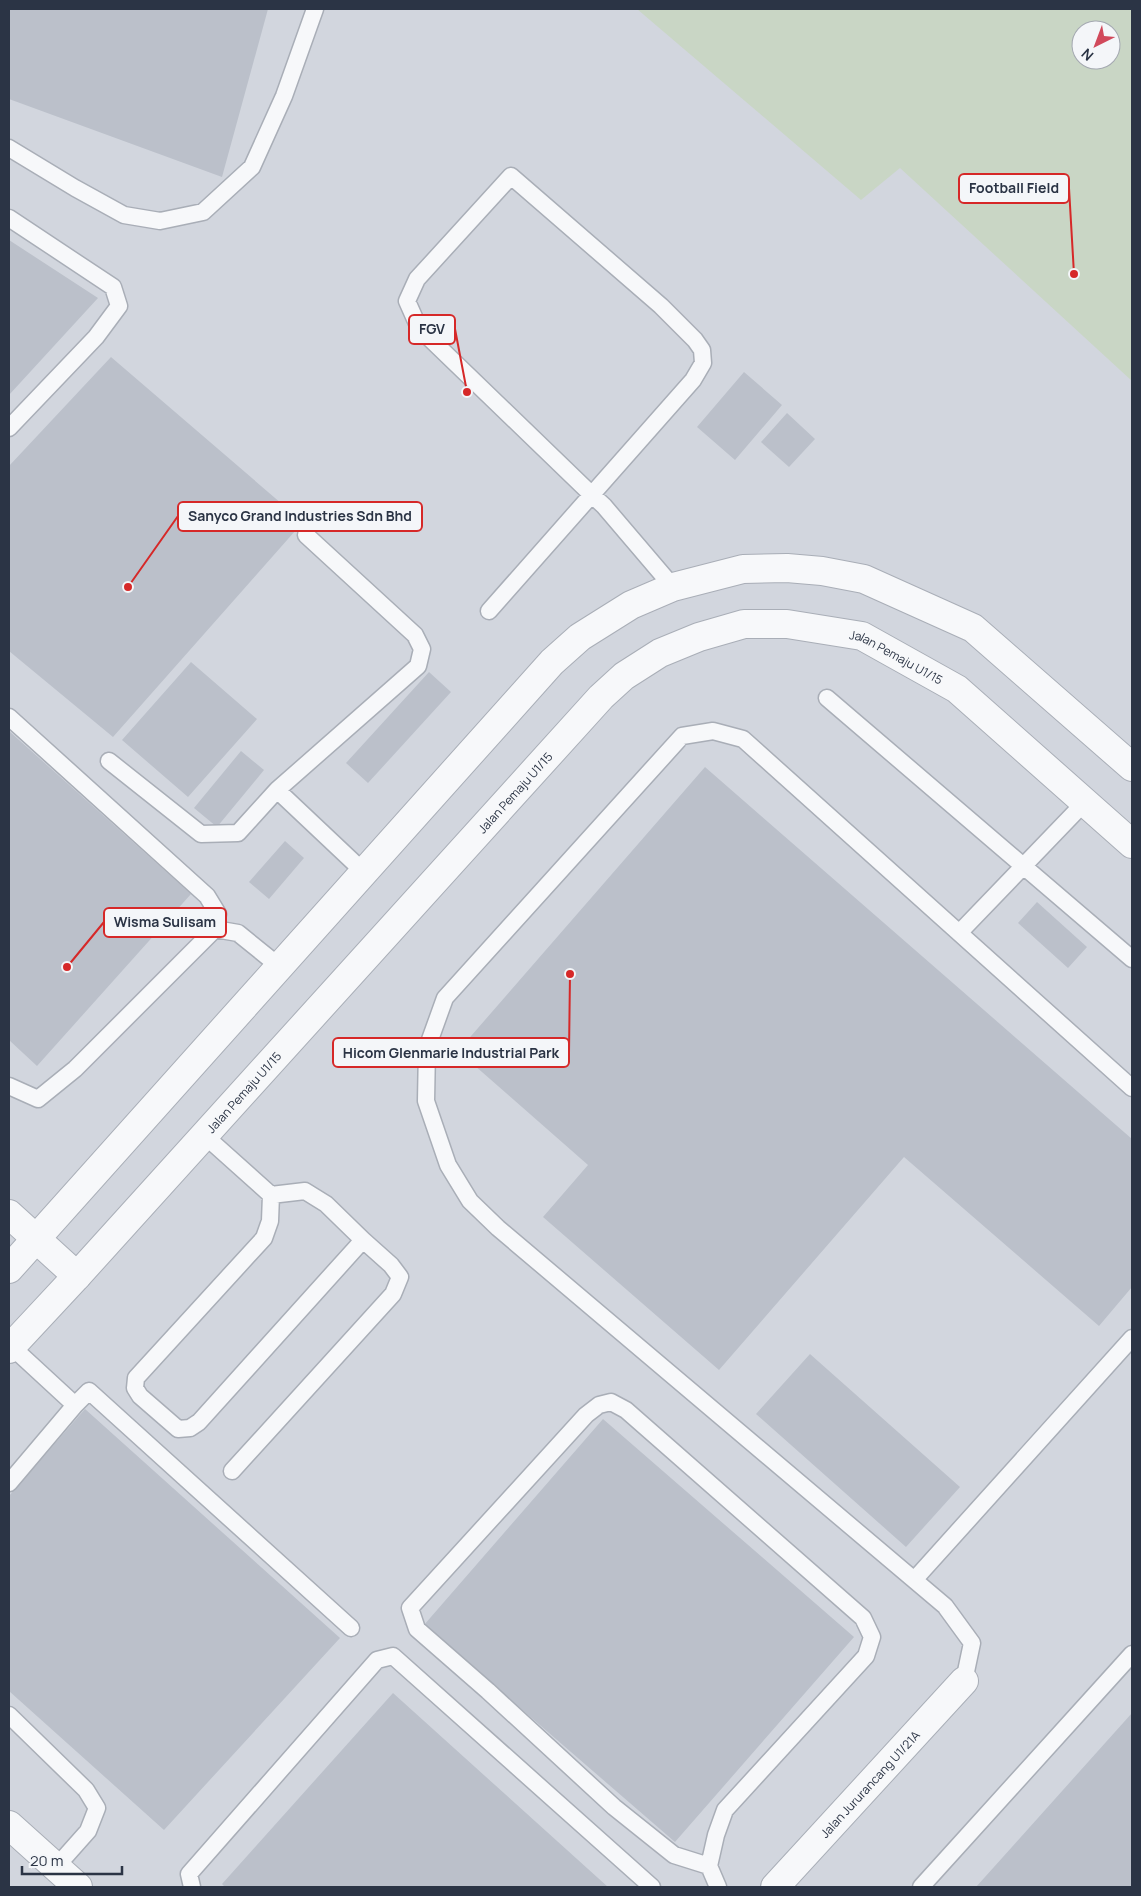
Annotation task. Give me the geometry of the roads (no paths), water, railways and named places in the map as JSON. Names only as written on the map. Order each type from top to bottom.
[{"type":"street","points":[[9,1269],[552,662],[580,637],[631,605],[674,587],[744,569],[787,568],[822,571],[864,580],[973,628],[1132,767]]},
{"type":"street","name":"Jalan Pemaju U1/15","points":[[10,1348],[601,696],[624,676],[660,653],[744,624],[787,624],[862,636],[957,689],[1132,844]]},
{"type":"street","points":[[9,1214],[77,1276]]},
{"type":"street","name":"Jalan Jururancang U1/21A","points":[[775,1887],[964,1681]]},
{"type":"street","points":[[9,1825],[78,1887]]},
{"type":"lane","points":[[9,148],[124,215],[160,221],[203,212],[252,168],[284,96],[315,9]]},
{"type":"lane","points":[[489,611],[592,494],[693,380],[703,363],[702,350],[695,340],[661,306],[511,176],[417,279],[407,301],[419,328],[592,494],[616,518],[674,587]]},
{"type":"lane","points":[[9,218],[113,287],[118,306],[96,337],[9,428]]},
{"type":"lane","points":[[109,761],[201,834],[238,833],[277,790],[418,666],[422,648],[415,635],[306,535]]},
{"type":"lane","points":[[827,698],[1132,959]]},
{"type":"lane","points":[[9,717],[208,896],[218,914],[215,930],[75,1069],[38,1099],[9,1086]]},
{"type":"lane","points":[[964,1681],[972,1643],[945,1606],[498,1228],[470,1201],[448,1165],[426,1101],[427,1048],[445,998],[682,736],[713,730],[743,739],[1132,1088]]},
{"type":"lane","points":[[277,790],[365,873]]},
{"type":"lane","points":[[960,932],[1085,802]]},
{"type":"lane","points":[[215,930],[238,933],[280,967]]},
{"type":"lane","points":[[204,1135],[271,1195],[305,1191],[326,1204],[391,1266],[400,1277],[393,1294],[232,1471]]},
{"type":"lane","points":[[271,1195],[270,1221],[264,1238],[136,1378],[135,1388],[140,1396],[178,1429],[190,1428],[199,1422],[362,1240]]},
{"type":"lane","points":[[915,1579],[1132,1338]]},
{"type":"lane","points":[[10,1348],[75,1405]]},
{"type":"lane","points":[[9,1483],[89,1391],[351,1628]]},
{"type":"lane","points":[[709,1866],[674,1855],[614,1807],[495,1697],[416,1629],[410,1608],[586,1415],[599,1405],[611,1402],[626,1410],[863,1618],[872,1637],[866,1656],[725,1810],[716,1835],[709,1866],[718,1887]]},
{"type":"lane","points":[[921,1887],[1132,1654]]},
{"type":"lane","points":[[192,1887],[189,1874],[377,1660],[392,1656],[652,1887]]},
{"type":"lane","points":[[9,1715],[86,1790],[97,1808],[88,1831],[56,1867]]},
{"type":"place","name":"Football Field","points":[[1074,274]]},
{"type":"place","name":"FGV","points":[[467,392]]},
{"type":"place","name":"Sanyco Grand Industries Sdn Bhd","points":[[128,587]]},
{"type":"place","name":"Wisma Sulisam","points":[[67,967]]},
{"type":"place","name":"Hicom Glenmarie Industrial Park","points":[[570,974]]}]
